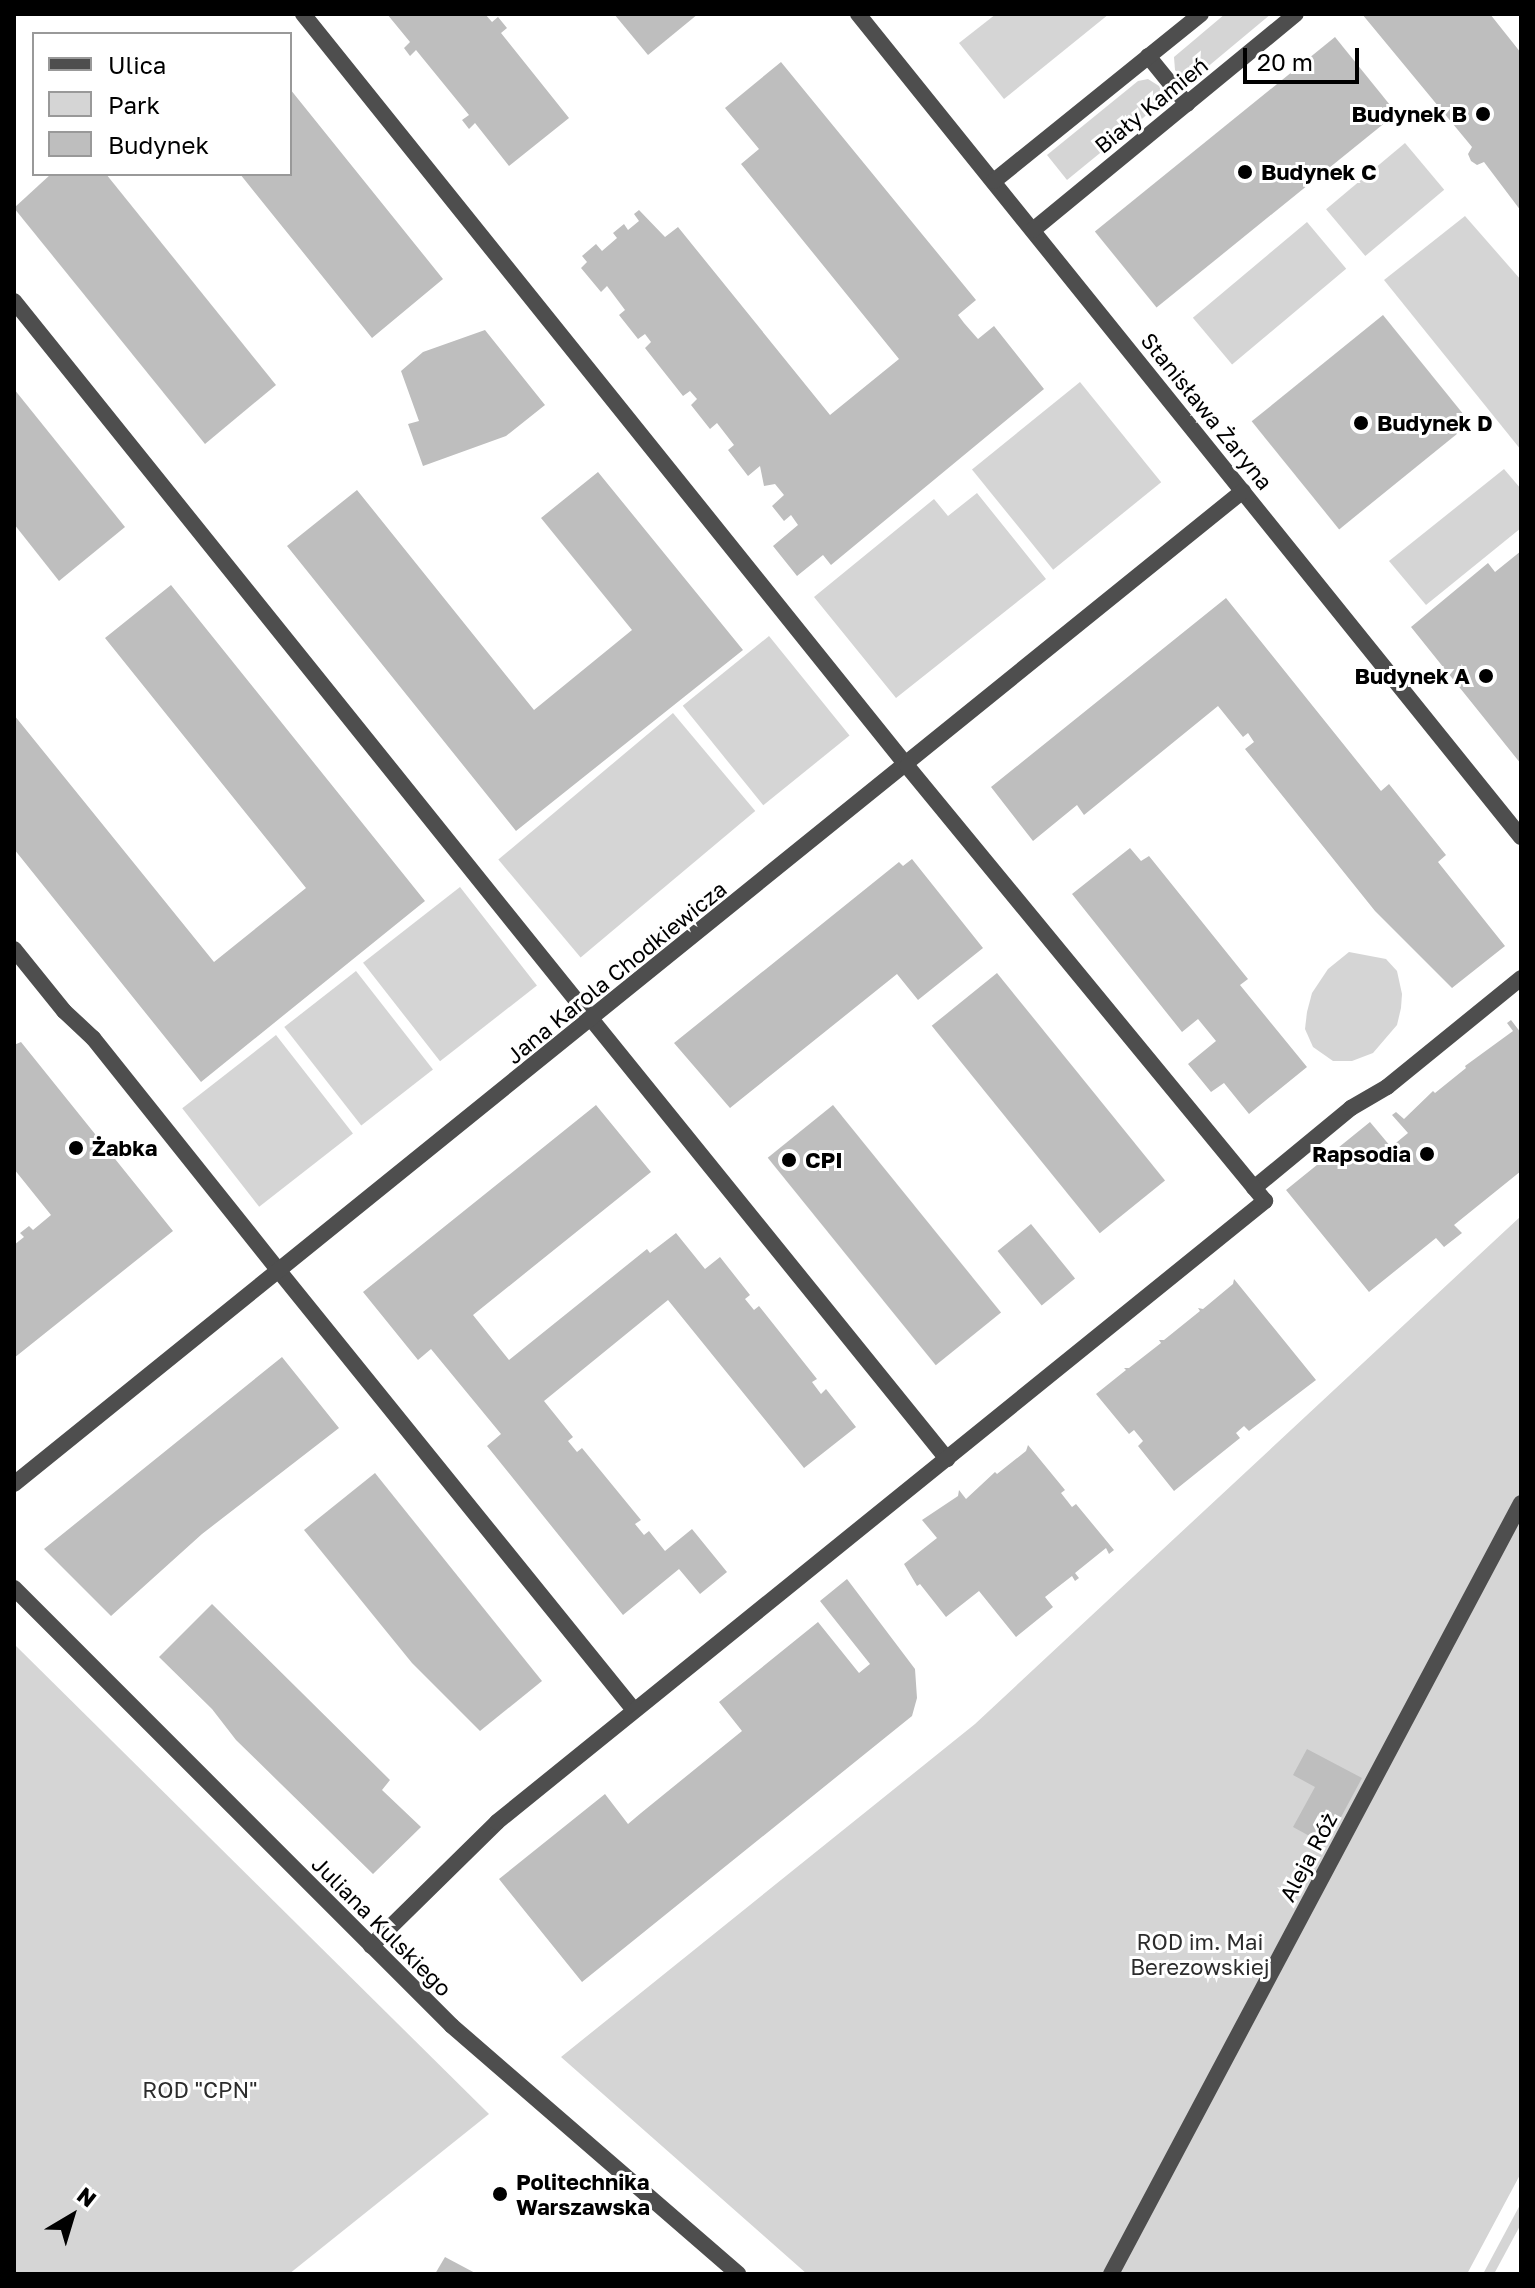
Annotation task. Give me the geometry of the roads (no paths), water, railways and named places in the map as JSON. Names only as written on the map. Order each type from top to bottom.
[{"type":"street","points":[[303,14],[907,766],[1265,1201],[633,1709],[466,1849],[371,1946]]},
{"type":"street","name":"Stanisława Żaryna","points":[[858,14],[1521,837]]},
{"type":"street","name":"Biały Kamień","points":[[994,181],[1201,14]]},
{"type":"street","name":"Biały Kamień","points":[[1033,230],[1296,14]]},
{"type":"street","points":[[1148,56],[1187,104]]},
{"type":"street","points":[[14,301],[947,1459]]},
{"type":"street","name":"Jana Karola Chodkiewicza","points":[[14,1484],[907,766],[1243,491]]},
{"type":"street","points":[[14,949],[64,1011],[93,1038],[633,1709]]},
{"type":"street","points":[[1254,1188],[1351,1108],[1387,1087],[1521,978]]},
{"type":"street","name":"Aleja Róż","points":[[1111,2274],[1521,1503]]},
{"type":"street","name":"Juliana Kulskiego","points":[[14,1588],[452,2026],[738,2274]]},
{"type":"place","name":"Budynek B","points":[[1483,114]]},
{"type":"place","name":"Budynek C","points":[[1245,172]]},
{"type":"place","name":"Budynek D","points":[[1361,423]]},
{"type":"place","name":"Budynek A","points":[[1486,676]]},
{"type":"place","name":"Żabka","points":[[76,1148]]},
{"type":"place","name":"Rapsodia","points":[[1427,1154]]},
{"type":"place","name":"CPI","points":[[789,1160]]},
{"type":"place","name":"Politechnika Warszawska","points":[[500,2194]]},
{"type":"park label","name":"ROD im. Mai Berezowskiej","points":[[1200,1954]]},
{"type":"park label","name":"ROD \"CPN\"","points":[[200,2090]]}]
